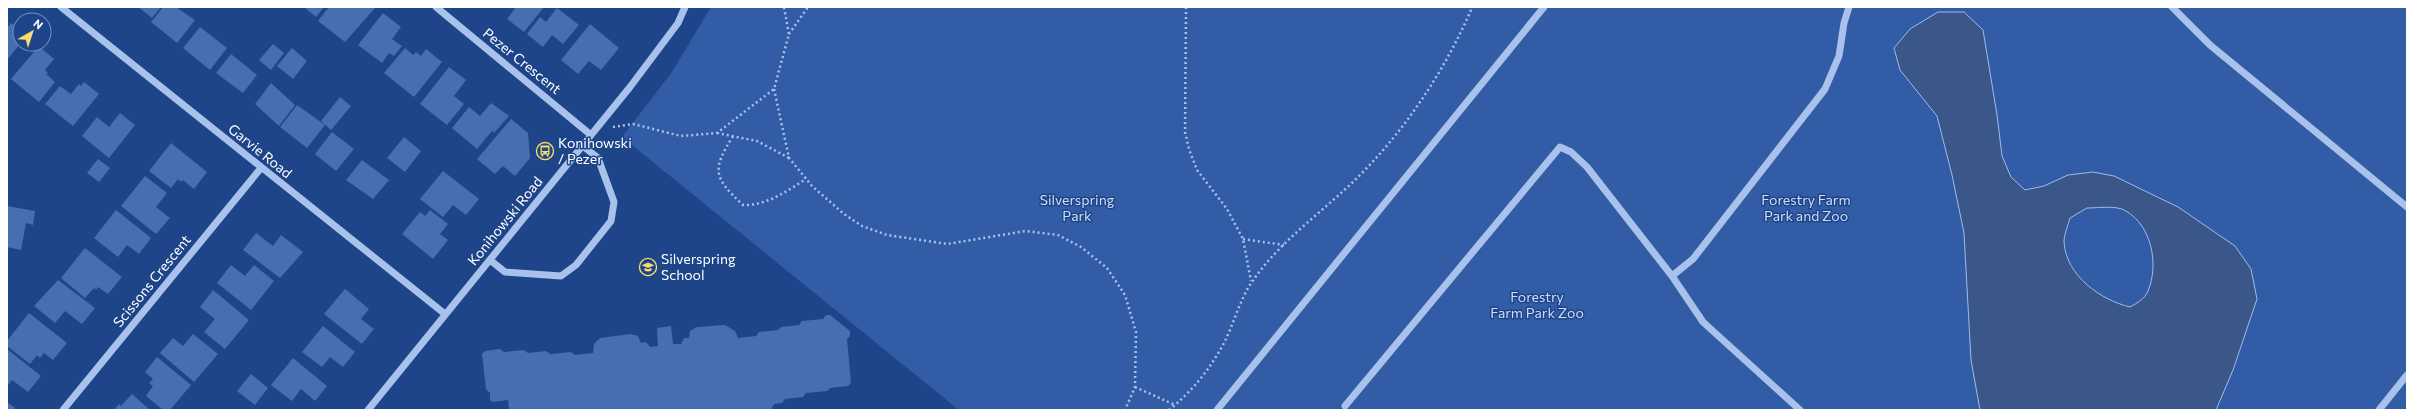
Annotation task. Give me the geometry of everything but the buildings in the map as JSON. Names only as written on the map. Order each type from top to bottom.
[{"type":"street","name":"Garvie Road","points":[[61,7],[445,314]]},
{"type":"street","name":"Pezer Crescent","points":[[436,7],[591,135]]},
{"type":"street","name":"Konihowski Road","points":[[368,410],[583,146],[678,23],[685,7]]},
{"type":"street","points":[[1217,410],[1544,7]]},
{"type":"street","points":[[1672,276],[1693,259],[1826,89],[1839,56],[1844,23],[1849,7]]},
{"type":"street","points":[[2172,7],[2210,45],[2407,207]]},
{"type":"street","points":[[490,260],[505,272],[561,276],[576,265],[611,222],[614,202],[598,158],[583,146]]},
{"type":"street","points":[[1346,406],[1560,147],[1571,152],[1587,167],[1672,276],[1703,322],[1800,410]]},
{"type":"street","name":"Scissons Crescent","points":[[62,410],[261,168]]},
{"type":"street","points":[[2379,410],[2407,375]]},
{"type":"path","points":[[784,7],[789,34]]},
{"type":"path","points":[[789,158],[774,89],[789,34],[808,7]]},
{"type":"path","points":[[1186,7],[1185,132],[1189,149],[1197,170],[1227,209],[1243,239],[1252,282]]},
{"type":"path","points":[[1170,410],[1196,385],[1220,350],[1252,282],[1284,245],[1357,178],[1416,107],[1459,38],[1471,9],[1474,7]]},
{"type":"path","points":[[717,133],[774,89]]},
{"type":"path","points":[[604,119],[613,127],[633,124],[681,136],[717,133],[757,141],[789,158],[806,179],[844,214],[862,226],[887,235],[947,244],[1026,231],[1058,235],[1081,246],[1106,268],[1126,295],[1136,332],[1135,387],[1125,410]]},
{"type":"path","points":[[733,136],[719,159],[718,172],[726,189],[743,205],[752,205],[771,199],[806,179]]},
{"type":"path","points":[[1243,239],[1284,245]]},
{"type":"path","points":[[1135,387],[1175,405]]},
{"type":"green space","name":"Forestry Farm Park and Zoo","points":[[711,7],[2407,7],[2407,406],[2403,410],[959,410],[622,137],[672,72]]},
{"type":"shaded area","points":[[1938,12],[1964,12],[1983,30],[2002,156],[2011,177],[2025,190],[2044,186],[2068,175],[2093,172],[2114,176],[2178,207],[2235,246],[2251,269],[2257,299],[2233,370],[2216,410],[1980,410],[1971,360],[1964,233],[1952,175],[1937,116],[1900,70],[1894,48],[1910,29]],"holes":[[[2113,207],[2122,209],[2135,218],[2142,226],[2147,236],[2153,258],[2151,281],[2145,296],[2130,307],[2119,304],[2097,292],[2087,285],[2071,266],[2066,254],[2064,242],[2065,233],[2070,218],[2087,208]]]},
{"type":"place","name":"Konihowski / Pezer","points":[[545,151]]},
{"type":"place","name":"Silverspring School","points":[[648,267]]},
{"type":"park label","name":"Silverspring Park","points":[[1077,208]]},
{"type":"park label","name":"Forestry Farm Park Zoo","points":[[1537,306]]}]
